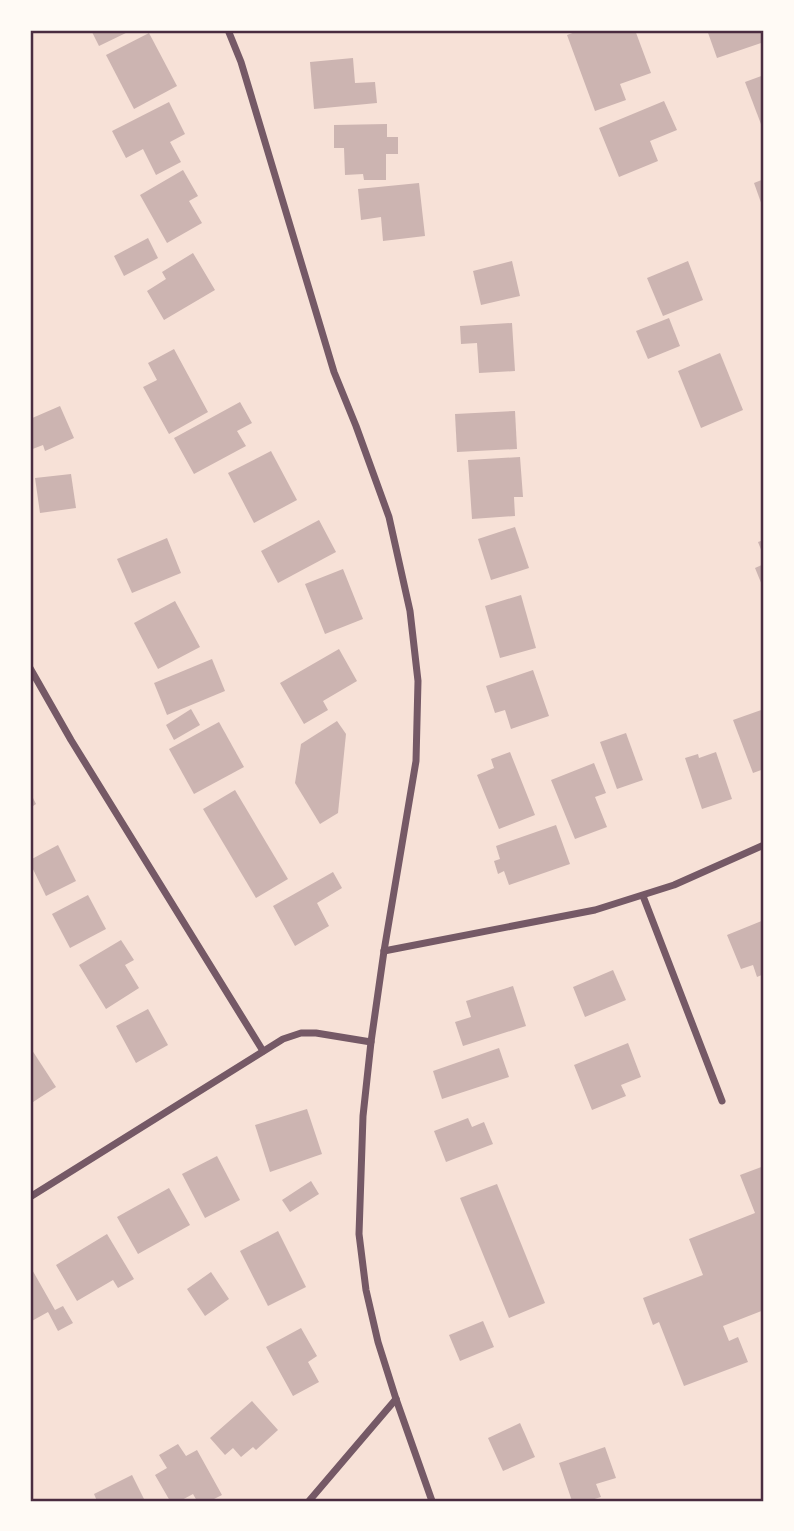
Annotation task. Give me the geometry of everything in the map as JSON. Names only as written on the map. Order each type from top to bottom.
[{"type":"street","points":[[228,30],[241,62],[334,372],[389,517],[410,611],[418,681],[416,761],[370,1042],[363,1116],[359,1234],[366,1290],[378,1342],[432,1501]]},
{"type":"street","points":[[30,668],[71,740],[263,1051]]},
{"type":"street","points":[[384,951],[594,910],[643,896],[764,845]]},
{"type":"street","points":[[643,896],[722,1101]]},
{"type":"street","points":[[30,1197],[283,1039],[301,1033],[316,1033],[370,1042]]},
{"type":"street","points":[[309,1501],[396,1399]]},
{"type":"building","points":[[91,30],[132,30],[99,46]]},
{"type":"building","points":[[581,30],[635,30],[651,73],[620,84],[626,100],[595,111],[567,35]]},
{"type":"building","points":[[707,30],[764,30],[764,42],[717,58]]},
{"type":"building","points":[[149,33],[177,86],[134,109],[106,55]]},
{"type":"building","points":[[353,58],[355,83],[375,82],[377,103],[314,109],[310,62]]},
{"type":"building","points":[[764,75],[764,132],[745,82]]},
{"type":"building","points":[[664,101],[677,130],[650,141],[658,161],[619,177],[599,128]]},
{"type":"building","points":[[169,102],[185,134],[170,142],[181,162],[156,175],[143,149],[126,158],[112,131]]},
{"type":"building","points":[[387,124],[387,137],[398,137],[398,154],[386,154],[386,180],[364,180],[363,174],[345,175],[344,148],[334,148],[334,125]]},
{"type":"building","points":[[183,170],[198,196],[189,201],[202,223],[167,243],[140,195]]},
{"type":"building","points":[[764,179],[764,211],[754,183]]},
{"type":"building","points":[[419,183],[425,236],[383,241],[381,217],[361,220],[358,189]]},
{"type":"building","points":[[148,238],[158,258],[124,276],[114,256]]},
{"type":"building","points":[[193,253],[215,290],[164,320],[147,291],[166,279],[162,272]]},
{"type":"building","points":[[512,261],[520,296],[481,305],[473,271]]},
{"type":"building","points":[[688,261],[703,300],[663,316],[647,278]]},
{"type":"building","points":[[669,318],[680,346],[648,359],[636,331]]},
{"type":"building","points":[[512,323],[515,371],[479,373],[477,343],[461,344],[460,326]]},
{"type":"building","points":[[174,349],[208,412],[169,434],[143,387],[157,380],[148,363]]},
{"type":"building","points":[[720,353],[743,410],[701,428],[678,371]]},
{"type":"building","points":[[240,402],[252,423],[237,431],[246,446],[194,474],[174,438]]},
{"type":"building","points":[[60,406],[74,438],[45,451],[43,445],[30,450],[30,419]]},
{"type":"building","points":[[515,411],[517,449],[457,452],[455,414]]},
{"type":"building","points":[[271,451],[297,500],[254,523],[228,473]]},
{"type":"building","points":[[520,457],[523,497],[514,497],[515,516],[472,519],[468,460]]},
{"type":"building","points":[[71,474],[76,508],[40,513],[35,478]]},
{"type":"building","points":[[319,520],[336,552],[278,583],[261,551]]},
{"type":"building","points":[[515,527],[529,568],[491,580],[478,539]]},
{"type":"building","points":[[167,538],[181,573],[132,593],[117,559]]},
{"type":"building","points":[[764,540],[764,557],[758,542]]},
{"type":"building","points":[[764,564],[764,590],[755,568]]},
{"type":"building","points":[[343,569],[363,619],[325,634],[305,584]]},
{"type":"building","points":[[521,595],[536,648],[500,658],[485,606]]},
{"type":"building","points":[[175,601],[200,647],[158,669],[134,623]]},
{"type":"building","points":[[339,649],[357,681],[323,701],[328,710],[304,724],[280,683]]},
{"type":"building","points":[[212,659],[225,691],[167,715],[154,683]]},
{"type":"building","points":[[533,670],[549,716],[511,729],[505,710],[495,713],[486,686]]},
{"type":"building","points":[[191,709],[200,725],[174,740],[166,725]]},
{"type":"building","points":[[764,709],[764,769],[753,773],[733,720]]},
{"type":"building","points":[[337,721],[346,734],[338,813],[320,824],[295,783],[301,744]]},
{"type":"building","points":[[219,722],[244,767],[194,794],[169,749]]},
{"type":"building","points":[[626,733],[643,780],[617,789],[600,742]]},
{"type":"building","points":[[510,752],[535,815],[499,829],[477,775],[494,768],[491,759]]},
{"type":"building","points":[[716,752],[732,799],[702,809],[685,758],[698,754],[699,758]]},
{"type":"building","points":[[594,763],[606,793],[595,797],[607,827],[575,839],[551,780]]},
{"type":"building","points":[[235,790],[288,879],[256,898],[203,809]]},
{"type":"building","points":[[30,792],[36,804],[30,808]]},
{"type":"building","points":[[556,825],[570,864],[509,885],[504,871],[498,874],[494,861],[500,859],[496,846]]},
{"type":"building","points":[[58,845],[76,881],[46,896],[30,860]]},
{"type":"building","points":[[333,872],[342,888],[317,903],[329,926],[295,946],[273,906]]},
{"type":"building","points":[[88,895],[106,929],[70,948],[52,914]]},
{"type":"building","points":[[764,920],[764,974],[757,977],[753,965],[741,969],[727,935]]},
{"type":"building","points":[[121,940],[134,960],[125,965],[139,988],[106,1009],[79,965]]},
{"type":"building","points":[[613,970],[626,1000],[585,1017],[573,987]]},
{"type":"building","points":[[513,986],[526,1026],[463,1046],[455,1022],[471,1017],[466,1001]]},
{"type":"building","points":[[148,1009],[168,1045],[136,1063],[116,1026]]},
{"type":"building","points":[[628,1043],[641,1077],[621,1085],[626,1096],[592,1110],[574,1065]]},
{"type":"building","points":[[30,1047],[56,1087],[30,1104]]},
{"type":"building","points":[[499,1048],[509,1077],[442,1099],[433,1071]]},
{"type":"building","points":[[307,1109],[322,1154],[270,1172],[255,1125]]},
{"type":"building","points":[[468,1118],[472,1127],[484,1122],[493,1144],[446,1162],[434,1131]]},
{"type":"building","points":[[217,1156],[240,1200],[205,1218],[182,1174]]},
{"type":"building","points":[[764,1166],[764,1310],[723,1326],[729,1341],[738,1337],[748,1362],[684,1386],[659,1322],[653,1325],[643,1298],[703,1275],[689,1239],[755,1213],[740,1175]]},
{"type":"building","points":[[311,1181],[319,1194],[290,1212],[282,1200]]},
{"type":"building","points":[[497,1184],[545,1303],[509,1318],[460,1198]]},
{"type":"building","points":[[169,1188],[190,1225],[138,1254],[117,1217]]},
{"type":"building","points":[[278,1231],[306,1287],[268,1306],[240,1251]]},
{"type":"building","points":[[107,1234],[134,1279],[118,1288],[113,1280],[77,1301],[56,1265]]},
{"type":"building","points":[[30,1266],[55,1310],[63,1306],[73,1323],[58,1331],[48,1312],[30,1322]]},
{"type":"building","points":[[211,1272],[229,1299],[205,1316],[187,1289]]},
{"type":"building","points":[[483,1321],[494,1347],[460,1361],[449,1335]]},
{"type":"building","points":[[301,1328],[317,1356],[308,1362],[319,1382],[293,1396],[266,1347]]},
{"type":"building","points":[[252,1401],[278,1430],[256,1450],[253,1447],[241,1457],[233,1448],[225,1455],[210,1438]]},
{"type":"building","points":[[520,1423],[535,1457],[503,1471],[488,1438]]},
{"type":"building","points":[[178,1444],[186,1456],[197,1450],[222,1495],[210,1501],[197,1501],[193,1494],[180,1501],[170,1501],[155,1475],[167,1468],[159,1455]]},
{"type":"building","points":[[605,1447],[616,1478],[596,1484],[601,1497],[588,1501],[572,1501],[559,1463]]},
{"type":"building","points":[[132,1475],[145,1501],[97,1501],[94,1494]]}]
